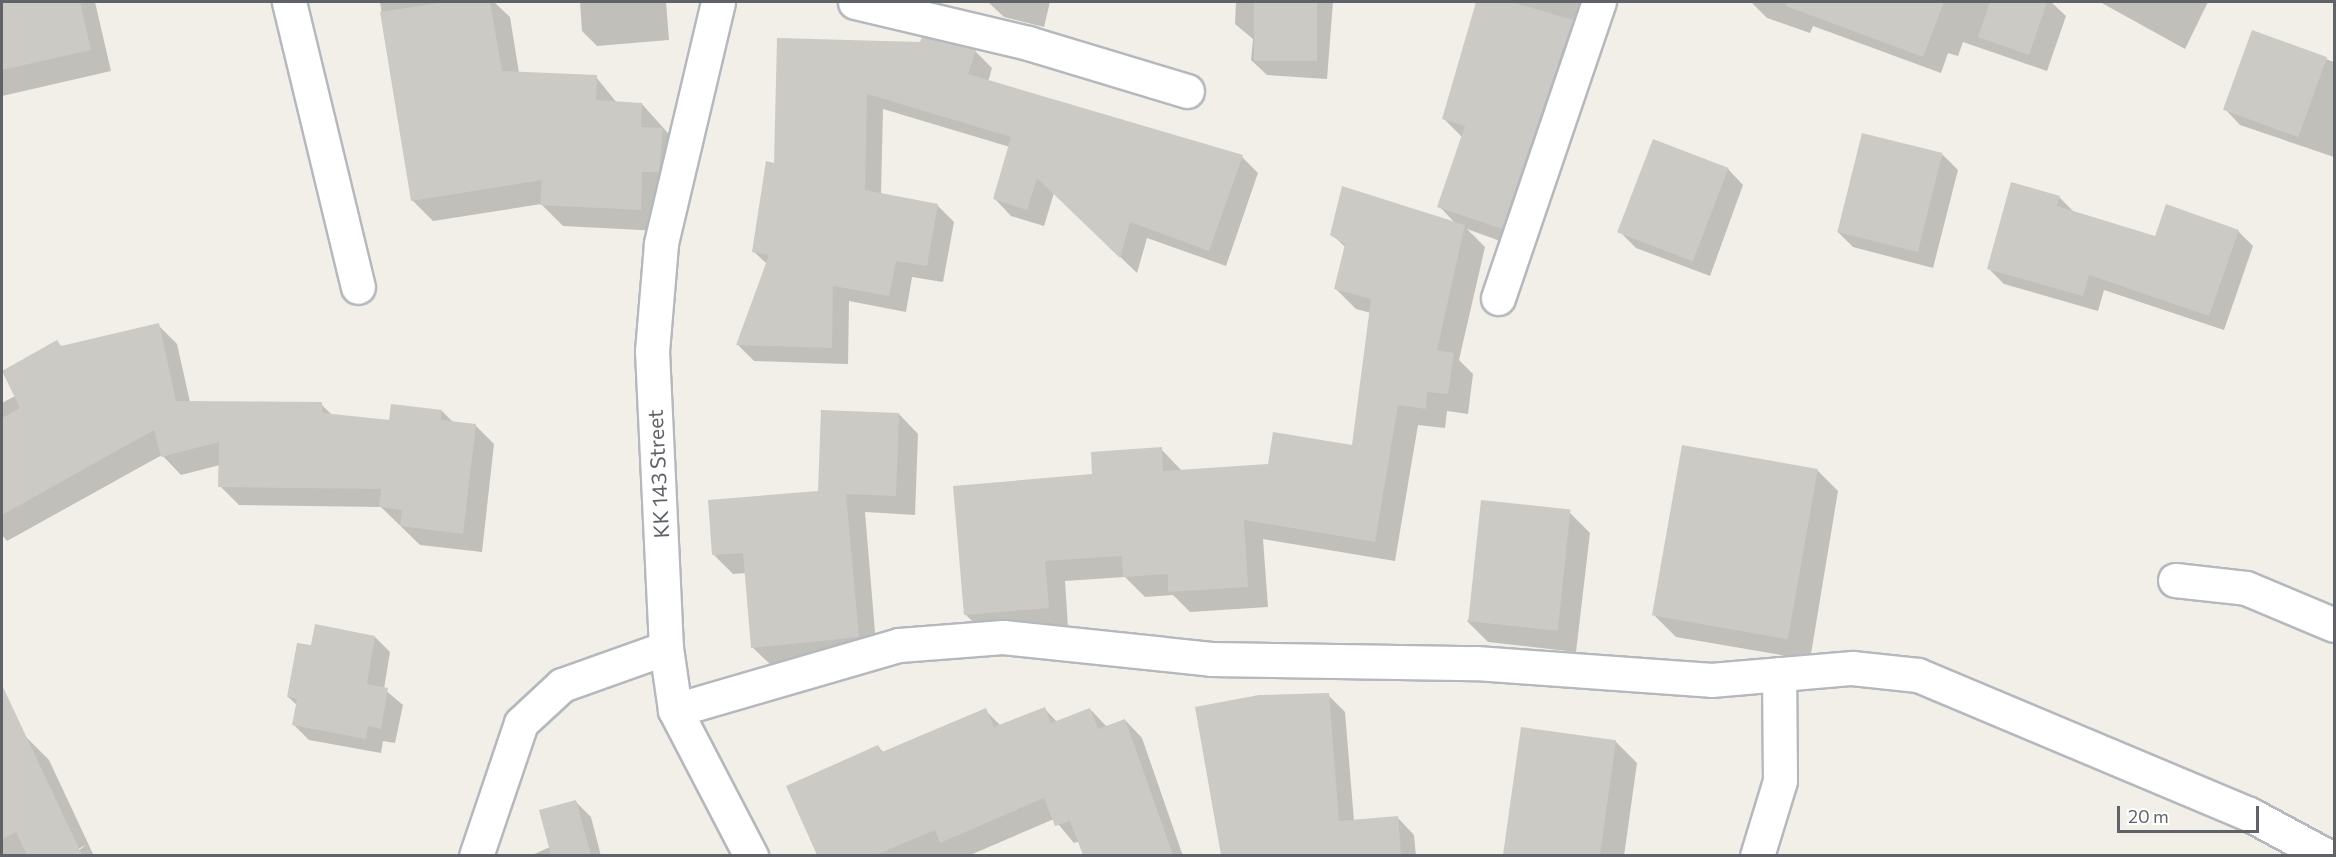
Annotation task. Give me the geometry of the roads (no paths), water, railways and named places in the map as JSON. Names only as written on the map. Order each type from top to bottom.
[{"type":"street","points":[[289,2],[358,287]]},
{"type":"street","name":"KK 143 Street","points":[[718,2],[664,233],[652,351],[666,648],[675,710],[751,855]]},
{"type":"street","points":[[855,2],[1028,43],[1186,91]]},
{"type":"street","points":[[1498,298],[1599,2]]},
{"type":"street","points":[[2175,580],[2246,588],[2334,625]]},
{"type":"street","points":[[675,710],[899,645],[1003,637],[1211,659],[1476,663],[1711,680],[1852,668],[1918,675],[2249,814],[2327,855]]},
{"type":"street","points":[[476,855],[521,723],[562,685],[666,648]]},
{"type":"street","points":[[1757,855],[1780,781],[1779,674]]}]
